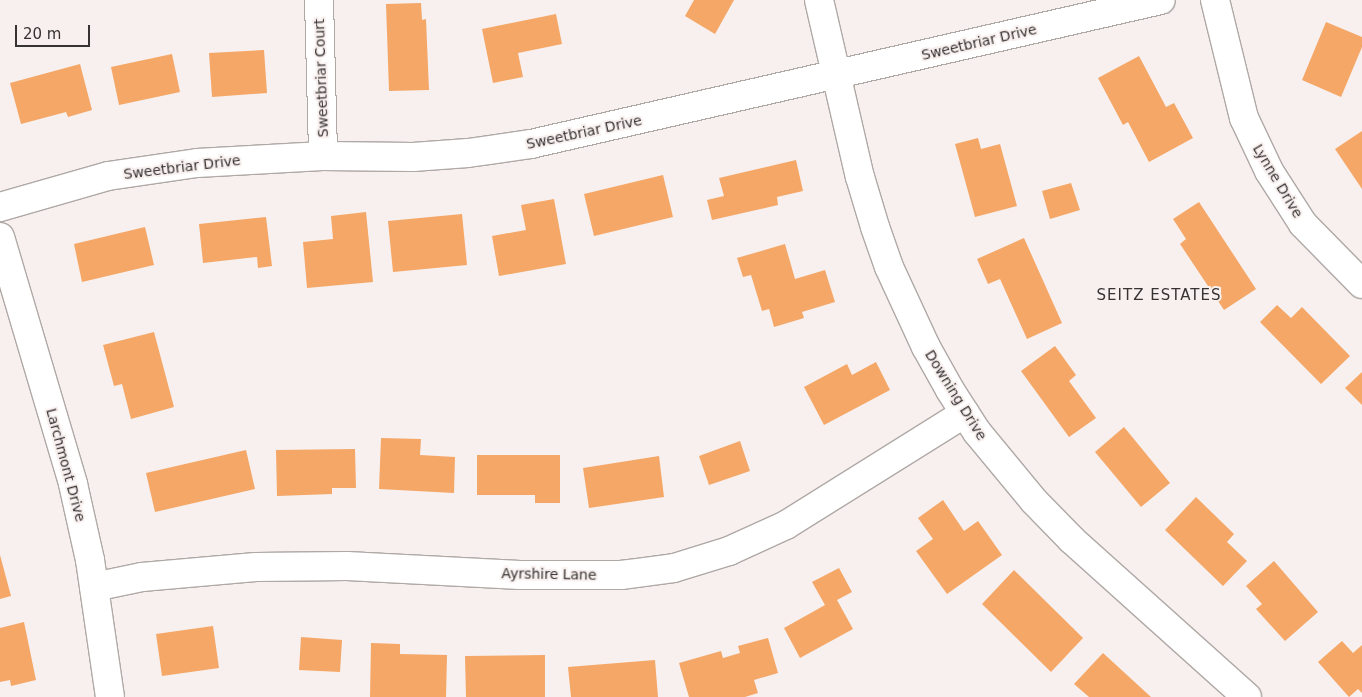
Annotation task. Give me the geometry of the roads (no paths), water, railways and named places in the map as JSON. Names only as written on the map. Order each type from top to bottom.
[{"type":"street","name":"Sweetbriar Court","points":[[319,0],[323,156]]},
{"type":"street","name":"Downing Drive","points":[[819,0],[860,177],[889,267],[926,348],[965,413],[1002,465],[1046,514],[1072,540],[1247,697]]},
{"type":"street","name":"Sweetbriar Drive","points":[[0,207],[52,190],[108,176],[151,168],[216,161],[323,156],[413,157],[468,153],[531,144],[783,88],[836,74],[1161,0]]},
{"type":"street","name":"Lynne Drive","points":[[1215,0],[1244,118],[1268,171],[1304,224],[1362,284]]},
{"type":"street","name":"Larchmont Drive","points":[[0,238],[73,484],[94,587],[110,697]]},
{"type":"street","name":"Ayrshire Lane","points":[[94,587],[142,577],[256,567],[347,566],[520,574],[622,575],[674,568],[729,551],[786,525],[965,413]]},
{"type":"district","name":"SEITZ ESTATES","points":[[1159,296]]}]
